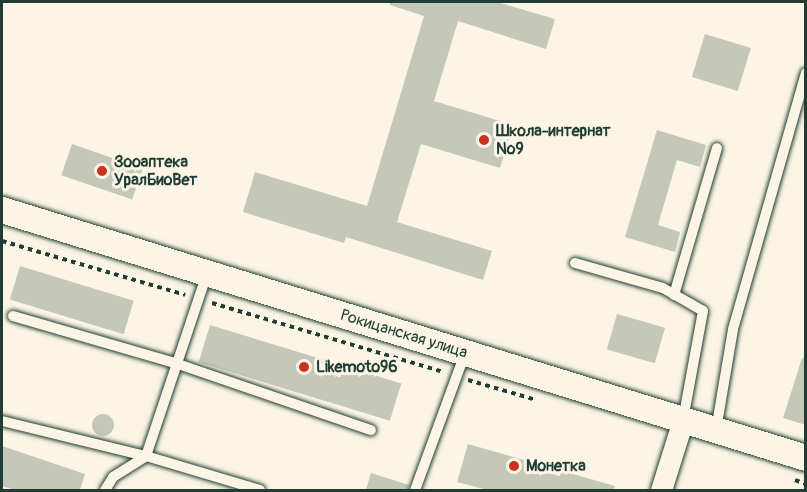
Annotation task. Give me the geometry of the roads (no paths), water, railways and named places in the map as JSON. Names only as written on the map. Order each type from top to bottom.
[{"type":"street","name":"Рокицанская улица","points":[[2,210],[207,274],[461,365],[683,420],[806,458]]},
{"type":"street","points":[[661,490],[683,420]]},
{"type":"lane","points":[[716,430],[733,329],[806,73]]},
{"type":"lane","points":[[674,295],[717,148]]},
{"type":"lane","points":[[575,263],[663,288],[703,311],[683,420]]},
{"type":"lane","points":[[105,490],[113,477],[146,456],[207,274]]},
{"type":"lane","points":[[13,316],[178,364],[371,430]]},
{"type":"lane","points":[[415,490],[461,365]]},
{"type":"lane","points":[[2,421],[146,456],[260,490]]},
{"type":"place","name":"Школа-интернат №9","points":[[484,140]]},
{"type":"place","name":"Зооаптека УралБиоВет","points":[[102,171]]},
{"type":"place","name":"Likemoto96","points":[[304,367]]},
{"type":"place","name":"Монетка","points":[[514,466]]}]
